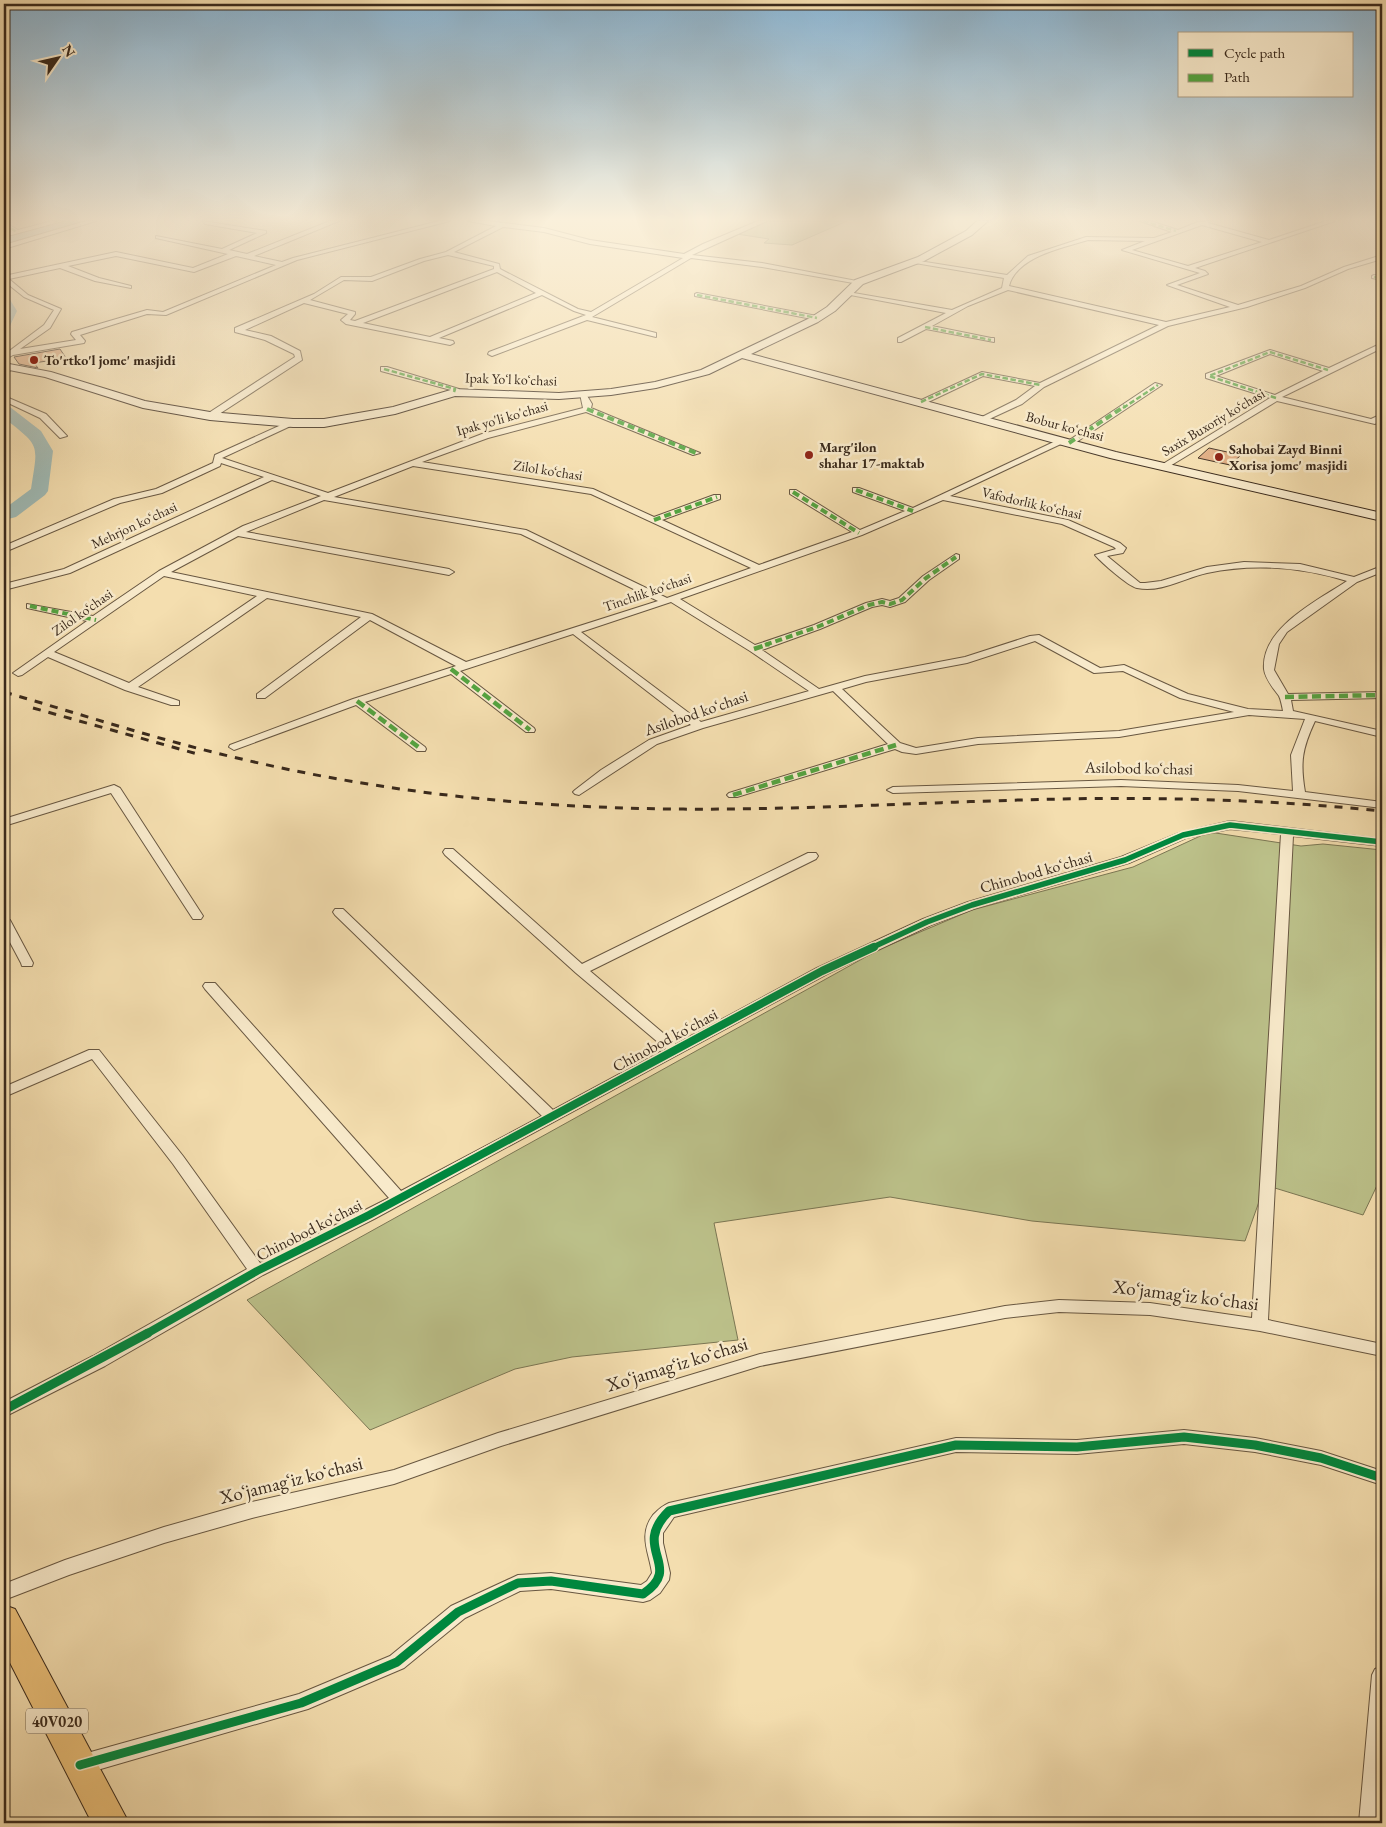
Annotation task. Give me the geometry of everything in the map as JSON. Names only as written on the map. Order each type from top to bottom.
[{"type":"main road","name":"40V020","points":[[4,1619],[111,1823]]},
{"type":"street","points":[[5,366],[12,353],[47,326],[58,309],[51,306]]},
{"type":"street","points":[[12,353],[81,341],[75,334],[147,312],[164,314],[182,306]]},
{"type":"street","points":[[210,416],[299,358],[297,354],[276,342],[238,330],[292,306]]},
{"type":"street","points":[[325,306],[353,313],[345,320],[356,324],[450,343]]},
{"type":"street","points":[[356,324],[402,306]]},
{"type":"street","points":[[431,339],[508,306]]},
{"type":"street","points":[[569,306],[588,316],[653,335]]},
{"type":"street","points":[[492,354],[588,316],[604,306]]},
{"type":"street","points":[[753,306],[817,318]]},
{"type":"street","name":"Ipak Yoʻl koʻchasi","points":[[5,366],[46,374],[144,404],[210,416],[293,423],[324,423],[395,410],[454,392],[583,396],[682,379],[705,372],[742,355],[817,318],[832,306]]},
{"type":"street","points":[[920,306],[954,312]]},
{"type":"street","points":[[901,340],[968,306]]},
{"type":"street","points":[[1089,306],[1166,324]]},
{"type":"street","points":[[1233,306],[1238,308]]},
{"type":"street","points":[[985,420],[1019,402],[1041,385],[1166,324],[1243,306]]},
{"type":"street","points":[[925,328],[991,340]]},
{"type":"street","name":"Saxix Buxoriy ko‘chasi","points":[[1162,467],[1276,398],[1382,344]]},
{"type":"street","points":[[1276,398],[1209,376],[1270,352],[1328,370]]},
{"type":"street","name":"Bobur koʻchasi","points":[[742,355],[1162,467],[1382,517]]},
{"type":"street","points":[[384,369],[455,389],[454,392]]},
{"type":"street","points":[[921,402],[982,374],[1041,385]]},
{"type":"street","name":"Tinchlik koʻchasi","points":[[234,747],[357,701],[463,665],[669,600],[859,533],[913,511],[940,497],[1064,442],[1158,385]]},
{"type":"street","points":[[583,396],[588,404],[587,409],[696,453]]},
{"type":"street","points":[[4,398],[22,408],[43,416],[63,436]]},
{"type":"street","name":"Saxix Buxoriy ko‘chasi","points":[[1276,398],[1372,422],[1382,416]]},
{"type":"street","name":"Ipak yo'li ko'chasi","points":[[412,463],[485,436],[587,409]]},
{"type":"street","points":[[4,548],[117,500],[159,491],[217,464],[217,459],[222,455],[293,423]]},
{"type":"street","points":[[217,459],[328,497],[523,532],[669,600],[754,649],[817,692]]},
{"type":"street","name":"Zilol ko‘chasi","points":[[18,673],[162,573],[238,533],[412,463],[593,492],[758,568]]},
{"type":"street","name":"Mehrjon koʻchasi","points":[[4,587],[67,571],[271,477]]},
{"type":"street","points":[[856,490],[913,511]]},
{"type":"street","points":[[793,492],[859,533]]},
{"type":"street","points":[[654,520],[717,497]]},
{"type":"street","name":"Vafodorlik koʻchasi","points":[[940,497],[1040,517],[1081,528],[1121,548],[1120,551],[1100,555],[1137,585],[1143,587],[1172,581],[1204,570],[1258,563],[1329,572],[1354,580]]},
{"type":"street","points":[[238,533],[449,572]]},
{"type":"street","points":[[754,649],[817,627],[869,605],[882,602],[890,604],[902,600],[926,578],[956,557]]},
{"type":"street","points":[[1289,715],[1286,697],[1272,679],[1269,670],[1274,644],[1283,630],[1354,580],[1382,569]]},
{"type":"street","points":[[162,573],[369,616],[463,665]]},
{"type":"street","points":[[129,688],[266,594]]},
{"type":"street","points":[[30,606],[96,620]]},
{"type":"street","points":[[261,696],[369,616]]},
{"type":"street","points":[[574,630],[642,679],[660,696],[699,726]]},
{"type":"street","name":"Asilobod koʻchasi","points":[[579,792],[605,772],[654,742],[699,726],[834,687],[865,679],[967,660],[1039,638],[1098,671],[1124,668],[1184,696],[1248,712],[1311,717],[1382,734]]},
{"type":"street","points":[[47,654],[129,688],[175,703]]},
{"type":"street","points":[[451,669],[530,730]]},
{"type":"street","points":[[733,795],[896,745],[834,687]]},
{"type":"street","points":[[1286,697],[1382,696]]},
{"type":"street","points":[[357,701],[421,749]]},
{"type":"street","name":"Asilobod koʻchasi","points":[[896,745],[906,750],[916,751],[978,741],[1119,734],[1248,712]]},
{"type":"street","points":[[1300,796],[1295,755],[1311,717]]},
{"type":"street","name":"Asilobod koʻchasi","points":[[893,790],[1121,782],[1238,788],[1382,805]]},
{"type":"street","points":[[4,823],[114,788],[197,916]]},
{"type":"street","name":"Chinobod koʻchasi","points":[[4,1410],[99,1361],[257,1271],[399,1199],[822,970],[927,922],[972,904],[1125,860],[1183,835],[1230,825],[1382,842]]},
{"type":"street","points":[[1260,1325],[1287,832]]},
{"type":"street","points":[[449,852],[581,970],[675,1050]]},
{"type":"street","points":[[581,970],[812,856]]},
{"type":"street","points":[[339,912],[552,1117]]},
{"type":"street","points":[[4,920],[27,963]]},
{"type":"street","points":[[210,986],[399,1199]]},
{"type":"street","points":[[4,1092],[94,1053],[178,1160],[257,1271]]},
{"type":"street","name":"Xoʻjamagʻiz koʻchasi","points":[[4,1592],[65,1568],[164,1535],[252,1510],[394,1477],[498,1440],[760,1360],[1005,1312],[1059,1306],[1142,1308],[1260,1325],[1382,1350]]},
{"type":"street","points":[[80,1765],[301,1703],[397,1662],[458,1612],[518,1583],[551,1581],[643,1594],[655,1588],[661,1576],[653,1534],[658,1523],[669,1511],[956,1445],[1077,1447],[1184,1437],[1255,1445],[1321,1458],[1382,1478]]},
{"type":"street","points":[[1369,1823],[1382,1675]]},
{"type":"green space","points":[[1209,832],[1301,846],[1323,844],[1382,850],[1382,1175],[1363,1215],[1265,1185],[1245,1241],[1032,1221],[890,1197],[714,1223],[738,1340],[572,1357],[515,1369],[370,1430],[247,1300],[880,949],[972,910],[1133,867]]},
{"type":"building","name":"To'rtko'l jome' masjidi","points":[[60,349],[66,358],[34,363],[38,368],[19,364],[14,357]]},
{"type":"building","name":"Sahobai Zayd Binni Xorisa jome' masjidi","points":[[1209,448],[1241,455],[1230,465],[1198,458]]},
{"type":"waterway","points":[[4,325],[10,311],[7,306]]},
{"type":"waterway","points":[[4,410],[35,434],[45,451],[39,491],[10,513],[4,515]]},
{"type":"railway","points":[[4,692],[175,742],[278,767],[415,791],[553,805],[714,809],[830,807],[1003,800],[1141,798],[1262,802],[1382,811]]},
{"type":"railway","points":[[33,708],[201,755]]},
{"type":"marked path","points":[[756,306],[817,318]]},
{"type":"marked path","points":[[925,327],[991,340]]},
{"type":"marked path","points":[[1276,398],[1209,376],[1270,352],[1328,370]]},
{"type":"marked path","points":[[384,369],[455,389],[454,392]]},
{"type":"marked path","points":[[921,402],[982,374],[1041,385]]},
{"type":"marked path","points":[[1069,443],[1158,385]]},
{"type":"marked path","points":[[587,409],[696,453]]},
{"type":"marked path","points":[[856,490],[913,511]]},
{"type":"marked path","points":[[793,492],[859,533]]},
{"type":"marked path","points":[[654,520],[717,497]]},
{"type":"marked path","points":[[754,649],[817,627],[869,605],[882,602],[890,604],[902,600],[926,578],[956,557]]},
{"type":"marked path","points":[[30,606],[96,620]]},
{"type":"marked path","points":[[451,669],[530,730]]},
{"type":"marked path","points":[[1285,697],[1382,695]]},
{"type":"marked path","points":[[357,701],[421,749]]},
{"type":"marked path","points":[[733,795],[896,745]]},
{"type":"cycle path","points":[[4,1410],[99,1361],[257,1271],[369,1215],[822,971],[927,922],[972,905],[1125,860],[1183,835],[1230,825],[1382,842]]},
{"type":"cycle path","points":[[80,1765],[301,1703],[397,1662],[458,1612],[518,1583],[551,1581],[643,1594],[654,1587],[659,1580],[661,1573],[655,1551],[654,1533],[662,1518],[669,1511],[956,1445],[1077,1447],[1184,1437],[1255,1445],[1321,1458],[1382,1478]]},
{"type":"place","name":"To'rtko'l jome' masjidi","points":[[34,360]]},
{"type":"place","name":"Marg'ilon shahar 17-maktab","points":[[809,455]]},
{"type":"place","name":"Sahobai Zayd Binni Xorisa jome' masjidi","points":[[1219,457]]}]
